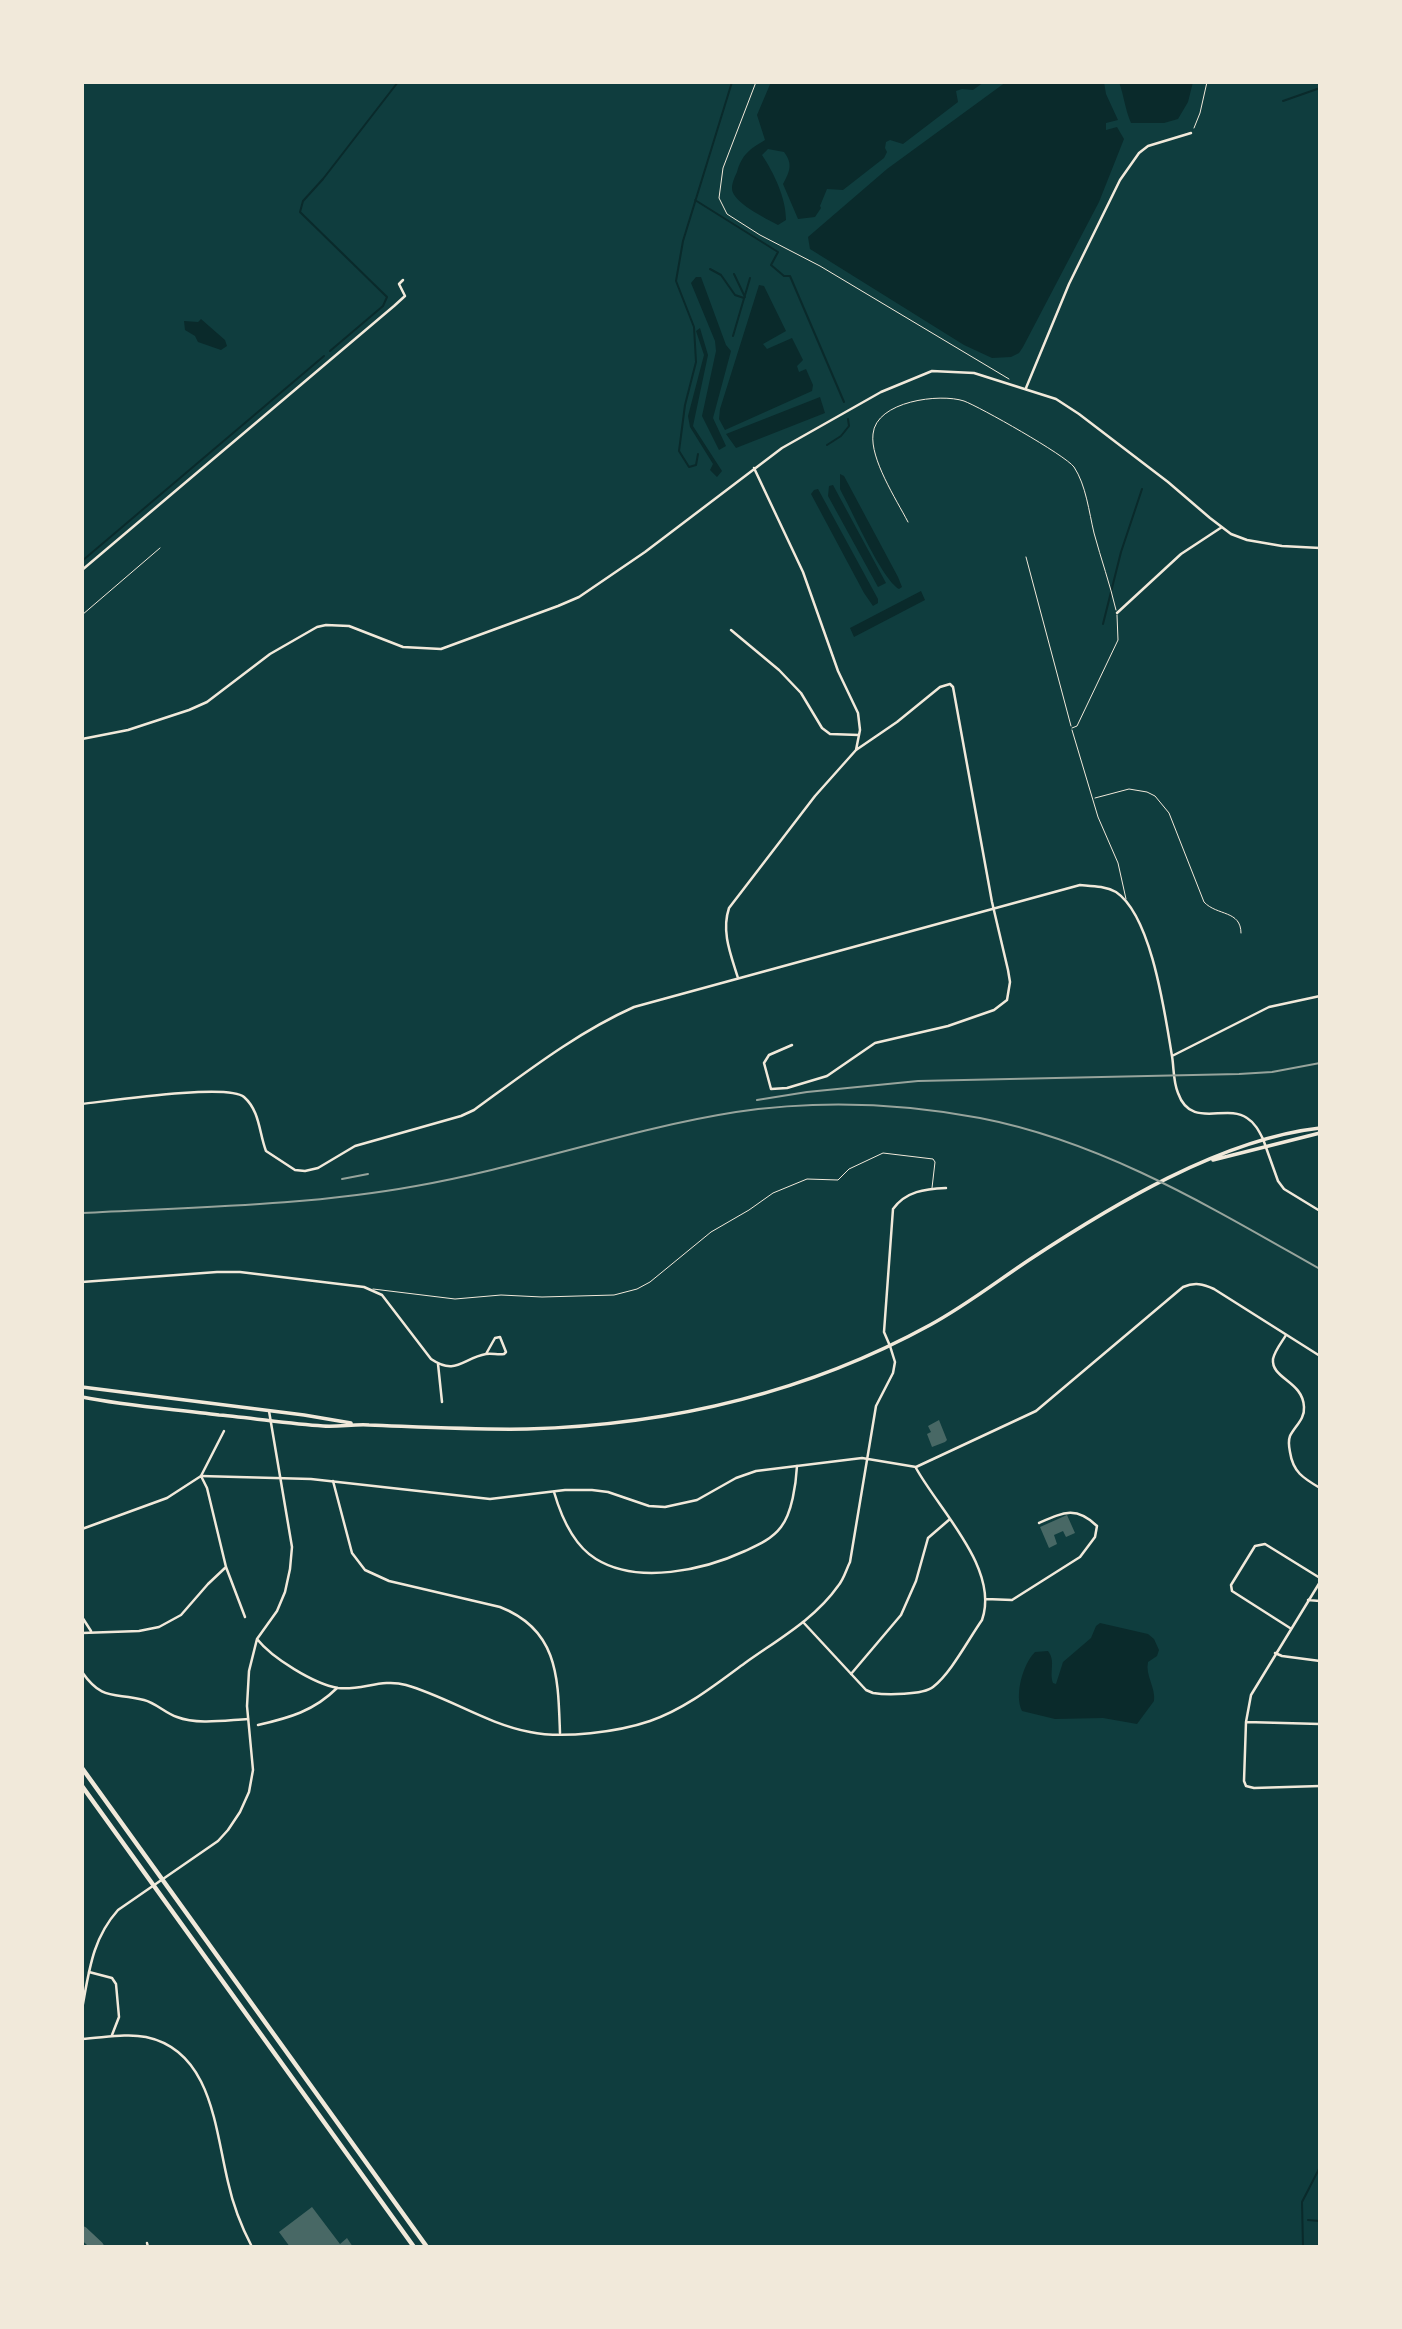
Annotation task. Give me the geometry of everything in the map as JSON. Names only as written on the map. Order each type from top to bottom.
[{"type":"highway","points":[[82,1768],[427,2247]]},
{"type":"highway","points":[[82,1786],[414,2247]]},
{"type":"main road","points":[[82,1396],[118,1403],[326,1426],[357,1424],[494,1429],[617,1423],[695,1411],[753,1398],[826,1373],[890,1346],[943,1317],[1086,1223],[1200,1164],[1263,1139],[1320,1130]]},
{"type":"main road","points":[[1200,1164],[1320,1130]]},
{"type":"main road","points":[[82,1387],[357,1424]]},
{"type":"street","points":[[1026,388],[1069,284],[1127,170],[1139,153],[1148,146],[1191,133]]},
{"type":"street","points":[[82,570],[394,306],[405,296],[399,284],[403,280]]},
{"type":"street","points":[[82,739],[128,730],[207,702],[270,654],[317,627],[349,626],[403,647],[441,649],[579,597],[645,552],[782,448],[881,392],[932,371],[974,373],[1056,399],[1168,482],[1222,527],[1247,540],[1282,546],[1320,548]]},
{"type":"street","points":[[754,468],[815,602],[838,671],[858,713],[859,735],[856,750]]},
{"type":"street","points":[[1116,613],[1181,554],[1222,527]]},
{"type":"street","points":[[731,630],[779,670],[801,693],[822,728],[830,734],[859,735]]},
{"type":"street","points":[[738,978],[725,934],[729,908],[815,796],[856,750],[897,722],[940,687],[950,684],[953,687],[993,907],[1010,982],[1007,1000],[1001,1007],[948,1026],[875,1043],[827,1076],[787,1088],[771,1089],[765,1063],[769,1055],[792,1045]]},
{"type":"street","points":[[82,1104],[173,1094],[225,1091],[238,1093],[252,1105],[266,1152],[295,1170],[305,1171],[318,1168],[355,1146],[474,1110],[553,1052],[634,1007],[993,907],[1080,885],[1100,886],[1115,892],[1126,901],[1150,948],[1178,1093],[1187,1108],[1203,1114],[1242,1115],[1255,1125],[1266,1146],[1278,1181],[1284,1189],[1320,1211]]},
{"type":"street","points":[[1172,1056],[1248,1015],[1269,1007],[1320,996]]},
{"type":"street","points":[[257,1639],[289,1665],[337,1688],[379,1683],[406,1685],[516,1729],[530,1732],[615,1730],[651,1721],[671,1712],[725,1678],[803,1622],[838,1586],[850,1562],[876,1406],[892,1379],[895,1362],[884,1332],[893,1209],[900,1200],[912,1193],[946,1188]]},
{"type":"street","points":[[82,1282],[229,1272],[373,1289],[388,1301],[431,1359],[438,1364],[457,1366],[486,1354],[504,1354],[506,1352],[503,1340],[495,1338],[486,1354]]},
{"type":"street","points":[[201,1476],[332,1481],[490,1499],[592,1490],[608,1492],[649,1506],[665,1507],[683,1505],[708,1496],[748,1472],[868,1458],[916,1467],[1036,1411],[1183,1287],[1193,1283],[1205,1284],[1214,1289],[1320,1356]]},
{"type":"street","points":[[1286,1335],[1276,1352],[1274,1367],[1277,1373],[1299,1389],[1304,1407],[1303,1416],[1289,1437],[1292,1465],[1301,1476],[1320,1488]]},
{"type":"street","points":[[438,1364],[442,1402]]},
{"type":"street","points":[[82,2009],[89,1972],[105,1924],[118,1910],[218,1841],[238,1817],[249,1793],[253,1770],[248,1719],[249,1671],[257,1639],[277,1611],[285,1592],[292,1547],[269,1411]]},
{"type":"street","points":[[82,1530],[167,1498],[201,1476],[224,1431]]},
{"type":"street","points":[[554,1492],[567,1525],[593,1558],[617,1568],[635,1571],[678,1572],[731,1558],[776,1533],[787,1518],[797,1466]]},
{"type":"street","points":[[803,1622],[866,1690],[873,1693],[924,1691],[932,1688],[943,1676],[982,1620],[985,1587],[966,1544],[916,1467]]},
{"type":"street","points":[[201,1476],[210,1500],[226,1567],[245,1617]]},
{"type":"street","points":[[332,1481],[352,1553],[365,1570],[389,1581],[500,1607],[512,1612],[539,1634],[550,1653],[556,1674],[560,1733]]},
{"type":"street","points":[[986,1599],[1012,1600],[1060,1570],[1089,1548],[1097,1527],[1086,1516],[1074,1513],[1063,1513],[1039,1523]]},
{"type":"street","points":[[851,1674],[901,1615],[916,1581],[928,1538],[951,1518]]},
{"type":"street","points":[[1290,1628],[1233,1591],[1231,1585],[1236,1574],[1255,1546],[1265,1544],[1320,1580],[1255,1685],[1246,1722],[1244,1781],[1247,1786],[1254,1788],[1320,1786]]},
{"type":"street","points":[[82,1633],[149,1630],[173,1620],[190,1607],[226,1567]]},
{"type":"street","points":[[1308,1600],[1320,1601]]},
{"type":"street","points":[[82,1617],[91,1631]]},
{"type":"street","points":[[1275,1653],[1320,1661]]},
{"type":"street","points":[[82,1672],[91,1685],[107,1696],[144,1700],[177,1717],[196,1720],[248,1719]]},
{"type":"street","points":[[258,1726],[303,1714],[337,1688]]},
{"type":"street","points":[[1246,1722],[1320,1724]]},
{"type":"street","points":[[89,1972],[112,1978],[116,1984],[118,2017],[112,2037]]},
{"type":"street","points":[[82,2039],[136,2036],[167,2044],[185,2057],[205,2088],[235,2209],[252,2247]]},
{"type":"lane","points":[[908,522],[876,458],[873,433],[875,424],[886,412],[934,398],[963,401],[1072,464],[1084,493],[1119,628],[1118,640],[1077,726],[1072,728]]},
{"type":"lane","points":[[82,615],[160,548]]},
{"type":"lane","points":[[1026,557],[1092,798],[1118,863],[1126,901]]},
{"type":"lane","points":[[1092,798],[1129,789],[1155,796],[1169,813],[1204,902],[1210,909],[1236,918],[1240,923],[1241,933]]},
{"type":"lane","points":[[373,1289],[455,1299],[501,1295],[614,1295],[637,1289],[650,1282],[711,1232],[773,1193],[807,1179],[838,1180],[849,1169],[883,1153],[933,1159],[935,1162],[932,1188]]},
{"type":"path","points":[[756,82],[723,168],[719,198],[727,214],[900,312],[932,335],[1014,382]]},
{"type":"path","points":[[1191,133],[1200,113],[1207,82]]},
{"type":"water","points":[[771,82],[984,82],[973,90],[956,91],[958,102],[903,144],[890,140],[886,142],[887,152],[884,158],[843,190],[827,189],[815,217],[798,219],[783,184],[789,171],[789,160],[784,152],[768,149],[762,155],[784,203],[786,220],[778,225],[743,204],[737,199],[732,188],[744,156],[765,140],[757,115]]},
{"type":"water","points":[[1006,82],[1104,82],[1106,94],[1118,120],[1106,123],[1106,130],[1117,127],[1124,139],[1099,202],[1023,347],[1011,357],[992,358],[964,345],[810,249],[808,237],[887,169]]},
{"type":"water","points":[[1119,82],[1193,82],[1188,102],[1178,119],[1164,123],[1131,123]]},
{"type":"water","points":[[696,277],[701,277],[726,345],[731,351],[713,418],[726,446],[719,450],[702,416],[716,351],[715,341],[691,283]]},
{"type":"water","points":[[759,285],[764,286],[786,331],[763,344],[767,349],[792,338],[803,360],[797,366],[799,372],[806,369],[813,385],[812,391],[725,430],[719,419],[720,409]]},
{"type":"water","points":[[201,319],[225,340],[227,346],[221,350],[198,342],[195,336],[185,330],[184,321],[198,322]]},
{"type":"water","points":[[700,328],[708,355],[693,426],[722,471],[717,477],[710,470],[713,464],[690,427],[688,416],[704,355],[696,331]]},
{"type":"water","points":[[820,397],[825,413],[736,448],[726,434]]},
{"type":"water","points":[[840,474],[844,476],[898,577],[902,587],[899,589],[885,573],[861,531],[840,489]]},
{"type":"water","points":[[833,485],[886,583],[878,587],[828,496],[829,486]]},
{"type":"water","points":[[818,489],[878,599],[878,603],[873,606],[811,494]]},
{"type":"water","points":[[921,591],[925,600],[854,637],[850,628]]},
{"type":"water","points":[[1100,1623],[1148,1634],[1154,1639],[1159,1650],[1147,1667],[1154,1701],[1137,1724],[1103,1718],[1055,1719],[1022,1711],[1019,1688],[1027,1664],[1035,1652],[1048,1651],[1052,1659],[1052,1679],[1056,1684],[1063,1662],[1091,1638]]},
{"type":"building","points":[[939,1420],[947,1440],[932,1447],[927,1434],[931,1432],[928,1426]]},
{"type":"building","points":[[1067,1515],[1075,1533],[1066,1537],[1063,1531],[1054,1535],[1057,1544],[1049,1548],[1040,1527]]},
{"type":"building","points":[[312,2207],[340,2244],[347,2238],[353,2247],[290,2247],[279,2232]]},
{"type":"waterway","points":[[330,351],[383,306],[387,297],[300,212],[303,201],[398,82]]},
{"type":"waterway","points":[[698,454],[696,465],[689,467],[679,451],[685,405],[696,362],[694,327],[676,281],[683,241],[732,82]]},
{"type":"waterway","points":[[1283,101],[1320,88]]},
{"type":"waterway","points":[[695,200],[778,252],[771,265],[784,276],[790,276],[844,402]]},
{"type":"waterway","points":[[710,269],[721,275],[735,295],[744,298]]},
{"type":"waterway","points":[[734,274],[745,297]]},
{"type":"waterway","points":[[733,336],[750,278]]},
{"type":"waterway","points":[[82,561],[324,356]]},
{"type":"waterway","points":[[827,445],[841,436],[849,426],[848,419]]},
{"type":"waterway","points":[[1103,624],[1121,552],[1142,489]]},
{"type":"waterway","points":[[1303,2247],[1302,2202],[1320,2167]]},
{"type":"waterway","points":[[1308,2220],[1320,2221]]},
{"type":"taxiway","points":[[82,2232],[98,2247]]},
{"type":"railway","points":[[757,1100],[918,1081],[1239,1074],[1272,1072],[1320,1063]]},
{"type":"railway","points":[[82,1213],[250,1205],[375,1193],[456,1178],[656,1128],[736,1112],[797,1106],[889,1106],[980,1118],[1070,1143],[1114,1160],[1198,1201],[1320,1269]]},
{"type":"railway","points":[[342,1179],[368,1174]]}]
